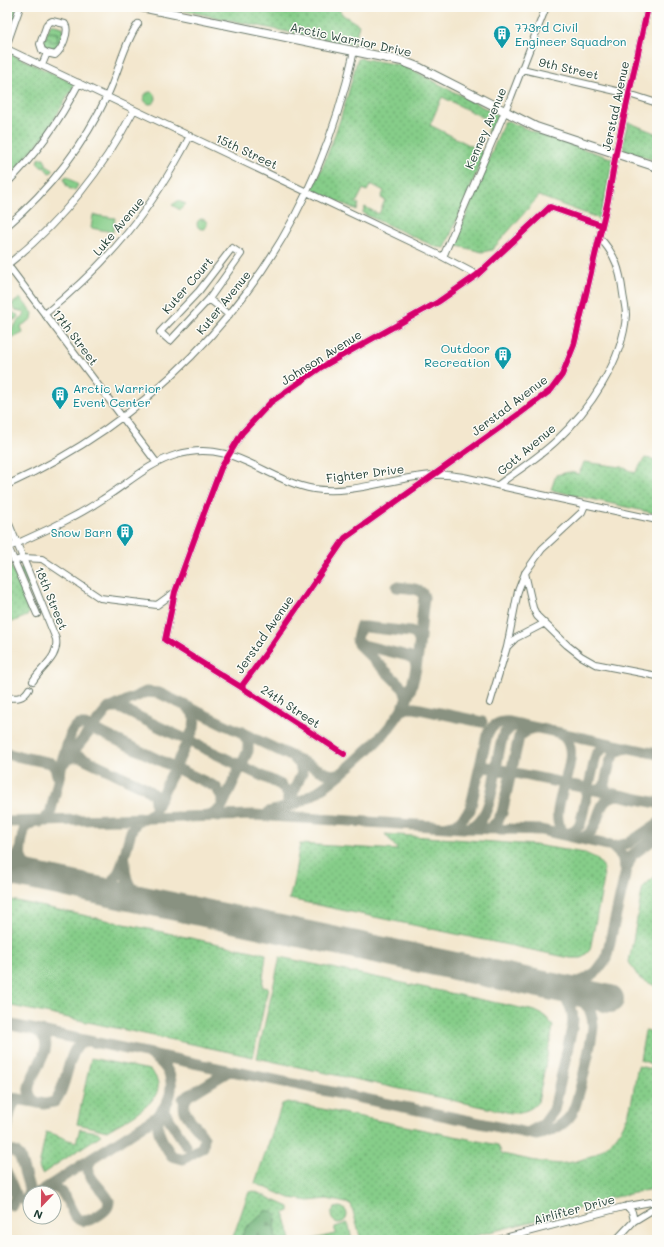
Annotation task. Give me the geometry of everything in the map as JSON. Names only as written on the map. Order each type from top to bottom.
[{"type":"main road","name":"Arctic Warrior Drive","points":[[141,7],[412,64],[536,127],[657,167]]},
{"type":"street","points":[[7,44],[20,7]]},
{"type":"street","name":"Kenney Avenue","points":[[443,257],[522,69],[546,7]]},
{"type":"street","name":"Jerstad Avenue","points":[[241,686],[266,653],[345,538],[551,390],[562,375],[574,345],[599,237],[648,7]]},
{"type":"street","points":[[55,21],[65,24],[67,30],[60,49],[55,54],[47,53],[42,50],[40,44],[47,24],[55,21]]},
{"type":"street","points":[[7,226],[34,201],[58,174],[89,129],[118,73],[132,33],[138,24]]},
{"type":"street","name":"15th Street","points":[[7,49],[42,64],[134,110],[443,257],[477,276]]},
{"type":"street","name":"Kuter Avenue","points":[[7,485],[70,452],[122,417],[176,372],[229,315],[256,280],[276,248],[307,192],[338,113],[354,52]]},
{"type":"street","points":[[42,64],[47,53]]},
{"type":"street","name":"9th Street","points":[[522,69],[629,94],[657,103]]},
{"type":"street","points":[[7,183],[37,151],[52,130],[79,83]]},
{"type":"street","points":[[7,265],[50,229],[71,206],[102,166],[134,110]]},
{"type":"street","name":"Luke Avenue","points":[[45,314],[85,280],[130,232],[170,175],[190,136]]},
{"type":"street","name":"Johnson Avenue","points":[[165,640],[175,592],[221,468],[242,433],[271,402],[320,368],[438,302],[477,276],[550,207],[601,225]]},
{"type":"street","name":"Gott Avenue","points":[[498,485],[556,440],[596,395],[616,357],[622,341],[626,314],[620,269],[599,237]]},
{"type":"street","name":"Kuter Court","points":[[232,248],[241,254],[209,299],[170,341],[160,332],[199,291],[232,248]]},
{"type":"street","name":"17th Street","points":[[7,265],[156,462]]},
{"type":"street","points":[[209,299],[229,315]]},
{"type":"street","name":"Fighter Drive","points":[[7,546],[18,543],[49,529],[101,501],[156,462],[177,454],[203,451],[230,455],[251,462],[298,485],[326,490],[434,475],[498,485],[657,520]]},
{"type":"street","points":[[490,703],[507,647],[518,591],[525,573],[534,558],[582,512],[585,505]]},
{"type":"street","name":"18th Street","points":[[7,519],[55,633],[57,645],[53,657],[33,681]]},
{"type":"street","name":"18th Street","points":[[7,546],[15,561],[37,614]]},
{"type":"street","points":[[15,561],[23,558],[42,559],[100,598],[157,605],[175,592]]},
{"type":"street","points":[[525,573],[532,608],[543,624],[580,656],[595,664],[657,676]]},
{"type":"street","points":[[507,647],[516,638],[543,624]]},
{"type":"street","name":"24th Street","points":[[165,640],[241,686],[344,754]]},
{"type":"street","points":[[7,697],[22,696],[29,689]]},
{"type":"street","name":"Airlifter Drive","points":[[497,1240],[627,1206],[657,1201]]},
{"type":"street","points":[[627,1206],[632,1212],[634,1222]]},
{"type":"street","points":[[616,1240],[634,1222],[657,1207]]},
{"type":"green space","points":[[10,7],[16,7],[16,15],[7,39],[7,11]]},
{"type":"green space","points":[[166,7],[337,7],[343,15],[359,25],[354,44],[351,45]]},
{"type":"green space","points":[[51,24],[63,27],[61,41],[53,52],[45,48],[43,43],[46,36],[58,41],[57,33],[47,32]]},
{"type":"green space","points":[[47,32],[57,33],[58,41],[53,42],[46,36]]},
{"type":"green space","points":[[7,52],[73,83],[74,86],[45,135],[7,180]]},
{"type":"green space","points":[[360,58],[405,66],[498,115],[500,119],[488,133],[488,120],[442,97],[430,125],[485,153],[445,248],[436,247],[364,214],[363,212],[365,207],[379,214],[385,200],[381,198],[384,191],[371,184],[367,191],[363,189],[356,203],[359,204],[357,210],[315,191],[313,187],[333,140],[344,109],[357,60]]},
{"type":"green space","points":[[148,92],[152,92],[156,98],[152,104],[148,104],[144,100],[144,96]]},
{"type":"green space","points":[[508,121],[541,135],[611,158],[613,161],[600,219],[539,196],[492,250],[482,252],[454,245],[504,122]]},
{"type":"green space","points":[[628,122],[657,134],[657,161],[625,151],[622,145]]},
{"type":"green space","points":[[40,158],[44,158],[47,166],[54,170],[52,172],[49,173],[44,167],[39,165],[37,161]]},
{"type":"green space","points":[[67,176],[78,185],[75,190],[68,188],[64,178]]},
{"type":"green space","points":[[178,201],[186,204],[180,210],[172,205]]},
{"type":"green space","points":[[93,215],[115,218],[113,232],[91,228]]},
{"type":"green space","points":[[200,219],[204,219],[207,224],[204,229],[200,229],[197,226],[197,222]]},
{"type":"green space","points":[[20,298],[33,313],[32,319],[21,326],[23,333],[13,338],[9,331],[19,320],[23,318],[25,312],[15,310],[12,304]]},
{"type":"green space","points":[[9,311],[18,315],[17,318],[14,320],[9,319]]},
{"type":"green space","points":[[645,458],[657,460],[657,514],[551,490],[556,475],[569,472],[579,474],[584,462],[622,467],[635,473]]},
{"type":"green space","points":[[7,556],[30,611],[27,616],[7,624]]},
{"type":"green space","points":[[24,567],[41,609],[40,610],[38,610],[19,569]]},
{"type":"green space","points":[[385,834],[535,845],[585,853],[596,858],[603,866],[604,879],[590,950],[582,958],[570,958],[289,899],[300,844],[398,850]]},
{"type":"green space","points":[[657,875],[657,987],[639,978],[629,962],[643,886]]},
{"type":"green space","points":[[7,899],[266,954],[262,987],[268,988],[253,1057],[7,1005]]},
{"type":"green space","points":[[280,957],[535,1011],[541,1014],[548,1019],[553,1027],[538,1102],[526,1110],[511,1113],[257,1058]]},
{"type":"green space","points":[[645,1031],[657,1033],[657,1188],[606,1199],[566,1213],[458,1240],[361,1240],[351,1204],[327,1199],[309,1201],[290,1198],[255,1183],[282,1104],[288,1102],[498,1145],[502,1154],[535,1161],[560,1164],[586,1158],[603,1149],[617,1135],[623,1126],[631,1105],[638,1066],[652,1069],[652,1064],[640,1060]]},
{"type":"green space","points":[[91,1058],[150,1070],[157,1080],[158,1089],[154,1098],[136,1114],[107,1131],[77,1124]]},
{"type":"green space","points":[[80,1129],[98,1132],[101,1135],[42,1174],[39,1167],[46,1132],[76,1142]]},
{"type":"green space","points":[[254,1191],[289,1207],[289,1211],[284,1213],[291,1240],[276,1240],[274,1225],[277,1219],[254,1222],[247,1228],[240,1240],[232,1240],[248,1194]]},
{"type":"green space","points":[[339,1207],[345,1209],[347,1215],[345,1221],[339,1223],[333,1221],[331,1215],[333,1209]]},
{"type":"green space","points":[[265,1211],[273,1211],[277,1215],[274,1225],[276,1240],[240,1240],[246,1227]]},
{"type":"green space","points":[[347,1223],[352,1240],[309,1240],[335,1234],[335,1227]]},
{"type":"taxiway","points":[[269,812],[295,804],[328,784],[375,743],[389,728],[401,710],[410,691],[416,668],[424,597],[420,591],[397,587]]},
{"type":"taxiway","points":[[407,699],[404,689],[358,644],[357,639],[360,627],[366,627],[410,632],[416,634],[419,640]]},
{"type":"taxiway","points":[[359,644],[408,656],[414,659],[416,665]]},
{"type":"taxiway","points":[[41,822],[50,814],[62,765],[107,710],[146,692],[159,693],[326,773],[332,775],[342,773]]},
{"type":"taxiway","points":[[145,818],[153,813],[194,728],[195,716],[188,707]]},
{"type":"taxiway","points":[[109,708],[120,708],[281,785],[288,794],[288,805]]},
{"type":"taxiway","points":[[401,711],[407,708],[415,708],[482,722]]},
{"type":"taxiway","points":[[448,826],[457,824],[470,810],[487,735],[493,726],[499,723],[510,722],[657,754]]},
{"type":"taxiway","points":[[62,761],[74,728],[79,725],[85,725],[216,787],[222,797],[222,806],[216,813],[209,815]]},
{"type":"taxiway","points":[[467,828],[477,824],[484,815],[489,803],[500,744],[504,734],[511,727],[521,725]]},
{"type":"taxiway","points":[[489,829],[497,822],[502,813],[519,737],[527,730],[536,728]]},
{"type":"taxiway","points":[[222,806],[248,751],[248,741],[241,731]]},
{"type":"taxiway","points":[[558,733],[568,741],[571,753],[558,814],[560,827],[568,836]]},
{"type":"taxiway","points":[[562,834],[571,833],[580,825],[596,755],[604,747],[614,745]]},
{"type":"taxiway","points":[[598,790],[603,788],[605,784],[610,761],[613,756],[617,752],[628,748]]},
{"type":"taxiway","points":[[7,754],[51,763],[55,768],[58,778]]},
{"type":"taxiway","points":[[65,761],[74,757],[81,757],[144,787],[154,795],[156,808]]},
{"type":"taxiway","points":[[288,804],[302,773],[300,764],[294,758]]},
{"type":"taxiway","points":[[479,774],[482,769],[487,767],[657,803]]},
{"type":"taxiway","points":[[578,838],[586,835],[592,830],[604,803],[610,798],[618,795]]},
{"type":"taxiway","points":[[7,822],[254,815],[464,828],[541,830],[612,846],[622,856],[626,871],[606,959],[596,972],[584,980],[570,985],[550,986]]},
{"type":"taxiway","points":[[91,889],[105,886],[115,879],[121,868],[135,824],[143,818]]},
{"type":"taxiway","points":[[33,822],[25,827],[20,851],[23,863],[27,868],[41,878]]},
{"type":"taxiway","points":[[617,846],[629,843],[657,824]]},
{"type":"taxiway","points":[[626,870],[632,855],[657,837]]},
{"type":"taxiway","points":[[7,866],[14,861],[20,849]]},
{"type":"taxiway","points":[[125,860],[126,874],[129,885],[136,894],[147,901]]},
{"type":"taxiway","points":[[7,1024],[537,1135],[556,1128],[571,1115],[581,1086],[592,1033],[593,1020],[588,1007],[578,997],[562,989]]},
{"type":"taxiway","points":[[529,1132],[544,1124],[554,1110],[572,1028],[573,1017],[570,1006],[564,997],[556,990]]},
{"type":"taxiway","points":[[35,1030],[44,1037],[46,1046],[29,1087],[30,1096],[38,1103]]},
{"type":"taxiway","points":[[7,1097],[45,1104],[54,1102],[63,1087],[71,1058],[75,1050],[80,1044],[86,1041]]},
{"type":"taxiway","points":[[50,1185],[156,1117],[162,1110],[170,1094],[170,1077],[161,1062],[152,1056]]},
{"type":"taxiway","points":[[183,1099],[229,1071]]},
{"type":"taxiway","points":[[161,1114],[158,1130],[172,1156],[183,1159],[203,1147],[204,1138],[189,1118],[184,1108],[188,1096]]},
{"type":"taxiway","points":[[7,1130],[11,1108],[19,1099]]},
{"type":"taxiway","points":[[164,1111],[186,1145]]},
{"type":"taxiway","points":[[7,1150],[15,1152],[20,1157],[28,1185]]},
{"type":"taxiway","points":[[62,1193],[74,1215],[80,1220],[88,1220],[99,1215],[106,1209],[109,1201],[93,1181],[88,1170],[92,1159]]},
{"type":"taxiway","points":[[7,1173],[16,1196],[12,1205]]},
{"type":"runway","points":[[7,871],[610,999]]},
{"type":"cycle path","points":[[241,687],[345,538],[551,390],[562,375],[574,345],[608,200],[616,153],[648,7]]},
{"type":"cycle path","points":[[344,754],[165,640],[175,592],[221,468],[242,433],[271,402],[320,368],[438,302],[477,275],[550,207],[601,225]]},
{"type":"place","name":"773rd Civil Engineer Squadron","points":[[502,49]]},
{"type":"place","name":"Outdoor Recreation","points":[[503,370]]},
{"type":"place","name":"Arctic Warrior Event Center","points":[[60,410]]},
{"type":"place","name":"Snow Barn","points":[[125,547]]}]
